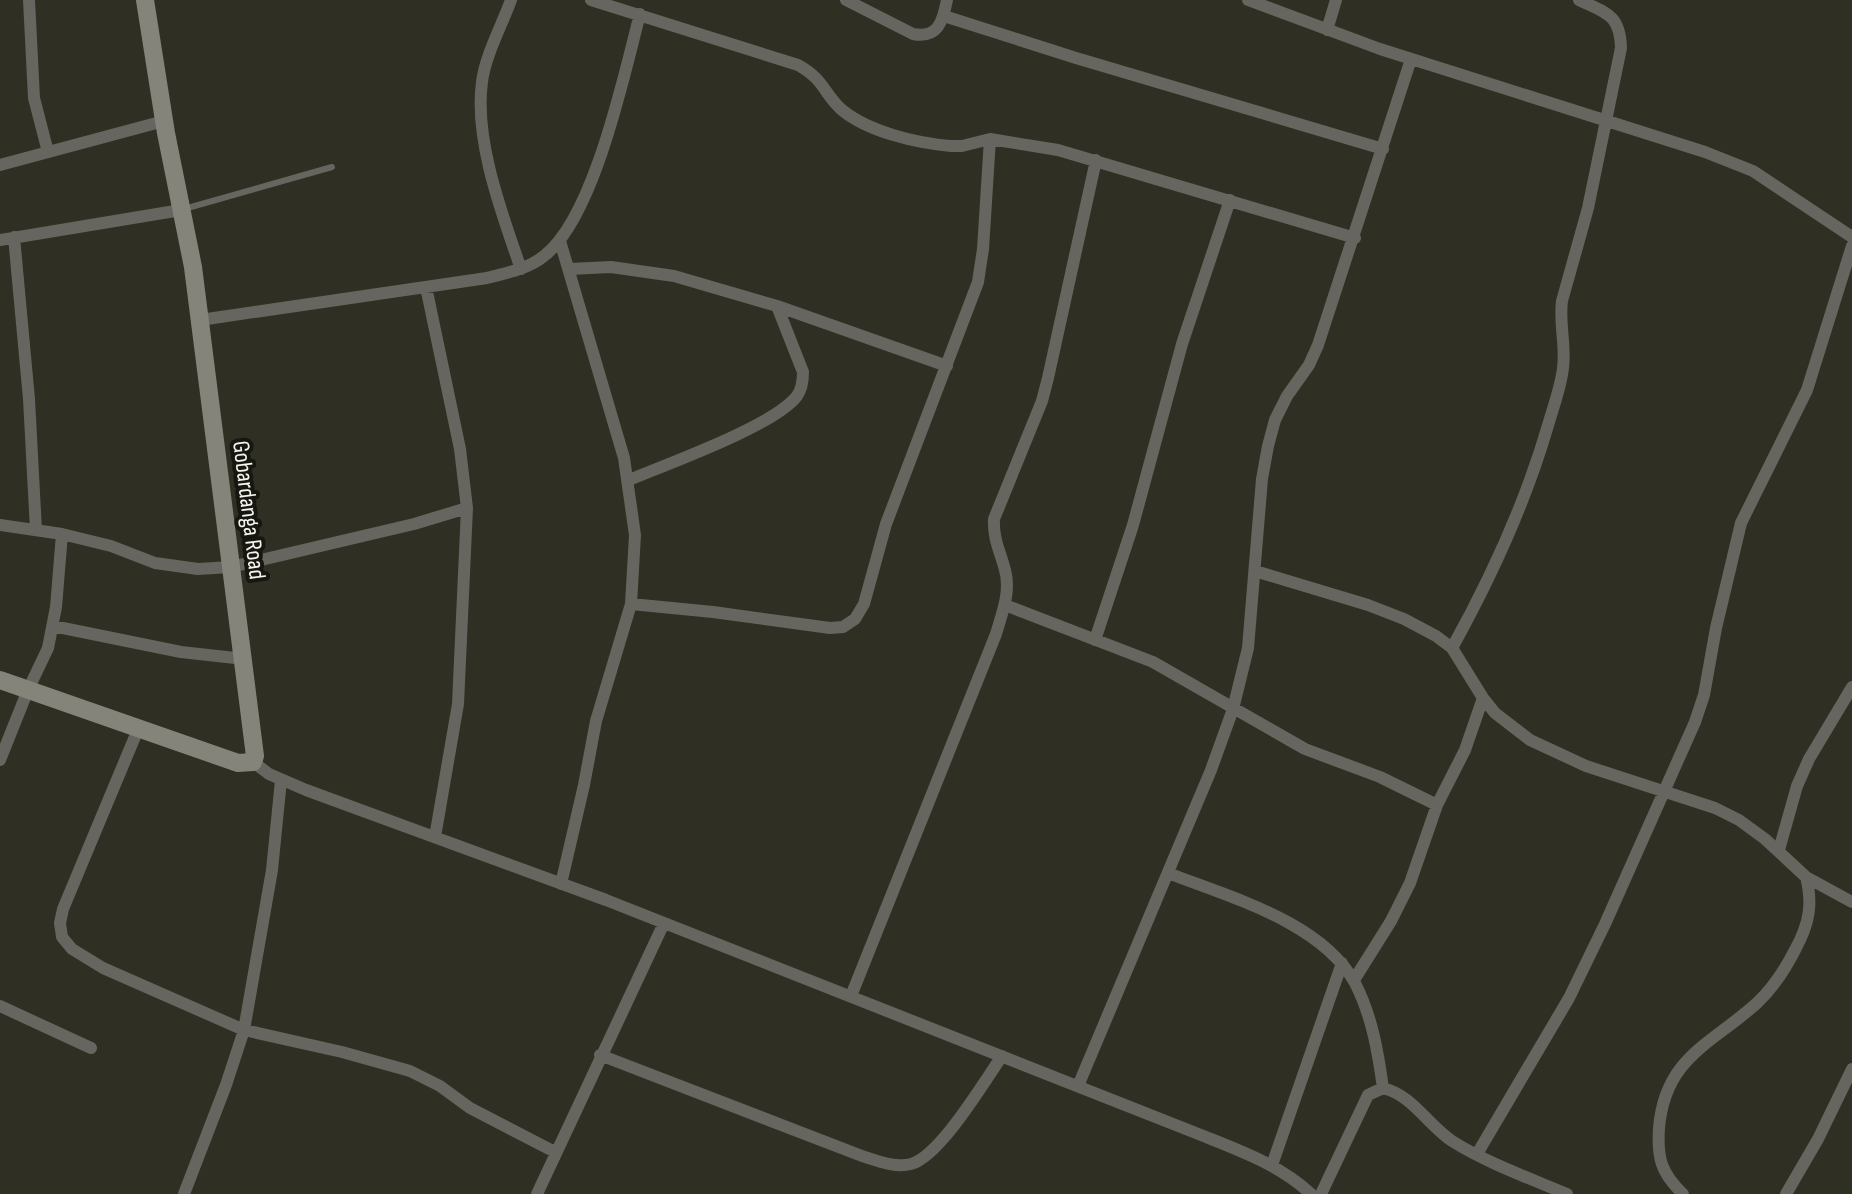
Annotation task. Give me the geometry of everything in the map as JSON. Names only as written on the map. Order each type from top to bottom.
[{"type":"main road","name":"Gobardanga Road","points":[[145,0],[200,320],[255,750],[253,762]]},
{"type":"main road","points":[[0,680],[238,763],[253,762]]},
{"type":"street","points":[[29,0],[34,98],[48,152]]},
{"type":"street","points":[[511,0],[482,78],[481,111],[496,191],[521,269]]},
{"type":"street","points":[[591,0],[798,65],[814,74],[843,111],[863,123],[886,131],[951,146],[990,139],[1028,143],[1096,160],[1355,238]]},
{"type":"street","points":[[846,0],[913,34],[924,36],[932,34],[944,16],[947,0]]},
{"type":"street","points":[[1248,0],[1411,59],[1705,152],[1753,171],[1852,237]]},
{"type":"street","points":[[1327,30],[1336,0]]},
{"type":"street","points":[[1452,648],[1486,586],[1539,458],[1563,369],[1562,301],[1576,256],[1621,48],[1620,33],[1614,19],[1579,0]]},
{"type":"street","points":[[200,320],[487,278],[521,269],[543,258],[560,241],[578,211],[609,132],[640,14]]},
{"type":"street","points":[[944,16],[1383,149]]},
{"type":"street","points":[[1078,1086],[1233,709],[1248,648],[1262,479],[1275,420],[1318,345],[1411,59]]},
{"type":"street","points":[[0,165],[164,121]]},
{"type":"street","points":[[631,604],[830,628],[843,627],[855,619],[864,604],[886,524],[978,282],[990,139]]},
{"type":"street","points":[[851,996],[1005,605],[1008,587],[1005,568],[993,536],[994,519],[1045,389],[1096,160]]},
{"type":"street","points":[[1095,640],[1133,525],[1182,344],[1230,200]]},
{"type":"street","points":[[0,240],[181,210]]},
{"type":"street","points":[[14,237],[29,399],[36,530]]},
{"type":"street","points":[[560,241],[629,480],[635,535],[631,604],[596,721],[561,884]]},
{"type":"street","points":[[1477,1154],[1569,998],[1695,722],[1704,695],[1718,616],[1741,523],[1807,390],[1852,246]]},
{"type":"street","points":[[569,269],[641,269],[674,276],[777,306],[947,366]]},
{"type":"street","points":[[426,287],[460,449],[467,508],[458,704],[435,837]]},
{"type":"street","points":[[629,480],[755,425],[784,408],[798,395],[803,372],[777,306]]},
{"type":"street","points":[[0,525],[62,534],[111,546],[155,563],[198,569],[231,567],[414,524],[467,508]]},
{"type":"street","points":[[0,760],[40,667],[53,626],[62,534]]},
{"type":"street","points":[[1255,571],[1368,605],[1415,625],[1452,648],[1483,698],[1506,723],[1541,746],[1586,766],[1727,814],[1779,850],[1806,877],[1852,902]]},
{"type":"street","points":[[1005,605],[1153,662],[1305,749],[1380,777],[1437,805]]},
{"type":"street","points":[[53,626],[181,652],[244,659]]},
{"type":"street","points":[[1779,850],[1797,786],[1809,759],[1852,687]]},
{"type":"street","points":[[1354,980],[1391,921],[1410,883],[1437,805],[1465,750],[1483,698]]},
{"type":"street","points":[[139,727],[63,909],[60,923],[62,937],[72,949],[87,960],[244,1030],[410,1071],[440,1086],[470,1108],[555,1152]]},
{"type":"street","points":[[253,762],[281,780],[664,923],[1272,1165],[1293,1177],[1311,1194]]},
{"type":"street","points":[[187,1193],[244,1030],[272,870],[281,780]]},
{"type":"street","points":[[1168,873],[1245,903],[1304,931],[1324,945],[1354,980],[1371,1023],[1383,1088]]},
{"type":"street","points":[[1683,1194],[1663,1171],[1659,1155],[1664,1095],[1693,1054],[1759,1001],[1787,967],[1810,912],[1806,877]]},
{"type":"street","points":[[537,1194],[664,923]]},
{"type":"street","points":[[1272,1165],[1342,963]]},
{"type":"street","points":[[0,1006],[91,1048]]},
{"type":"street","points":[[600,1055],[886,1164],[909,1164],[923,1159],[942,1141],[1002,1056]]},
{"type":"street","points":[[1786,1194],[1818,1139],[1852,1069]]},
{"type":"street","points":[[1321,1194],[1368,1095],[1383,1088],[1404,1097],[1449,1139],[1567,1194]]},
{"type":"lane","points":[[181,210],[332,167]]}]
